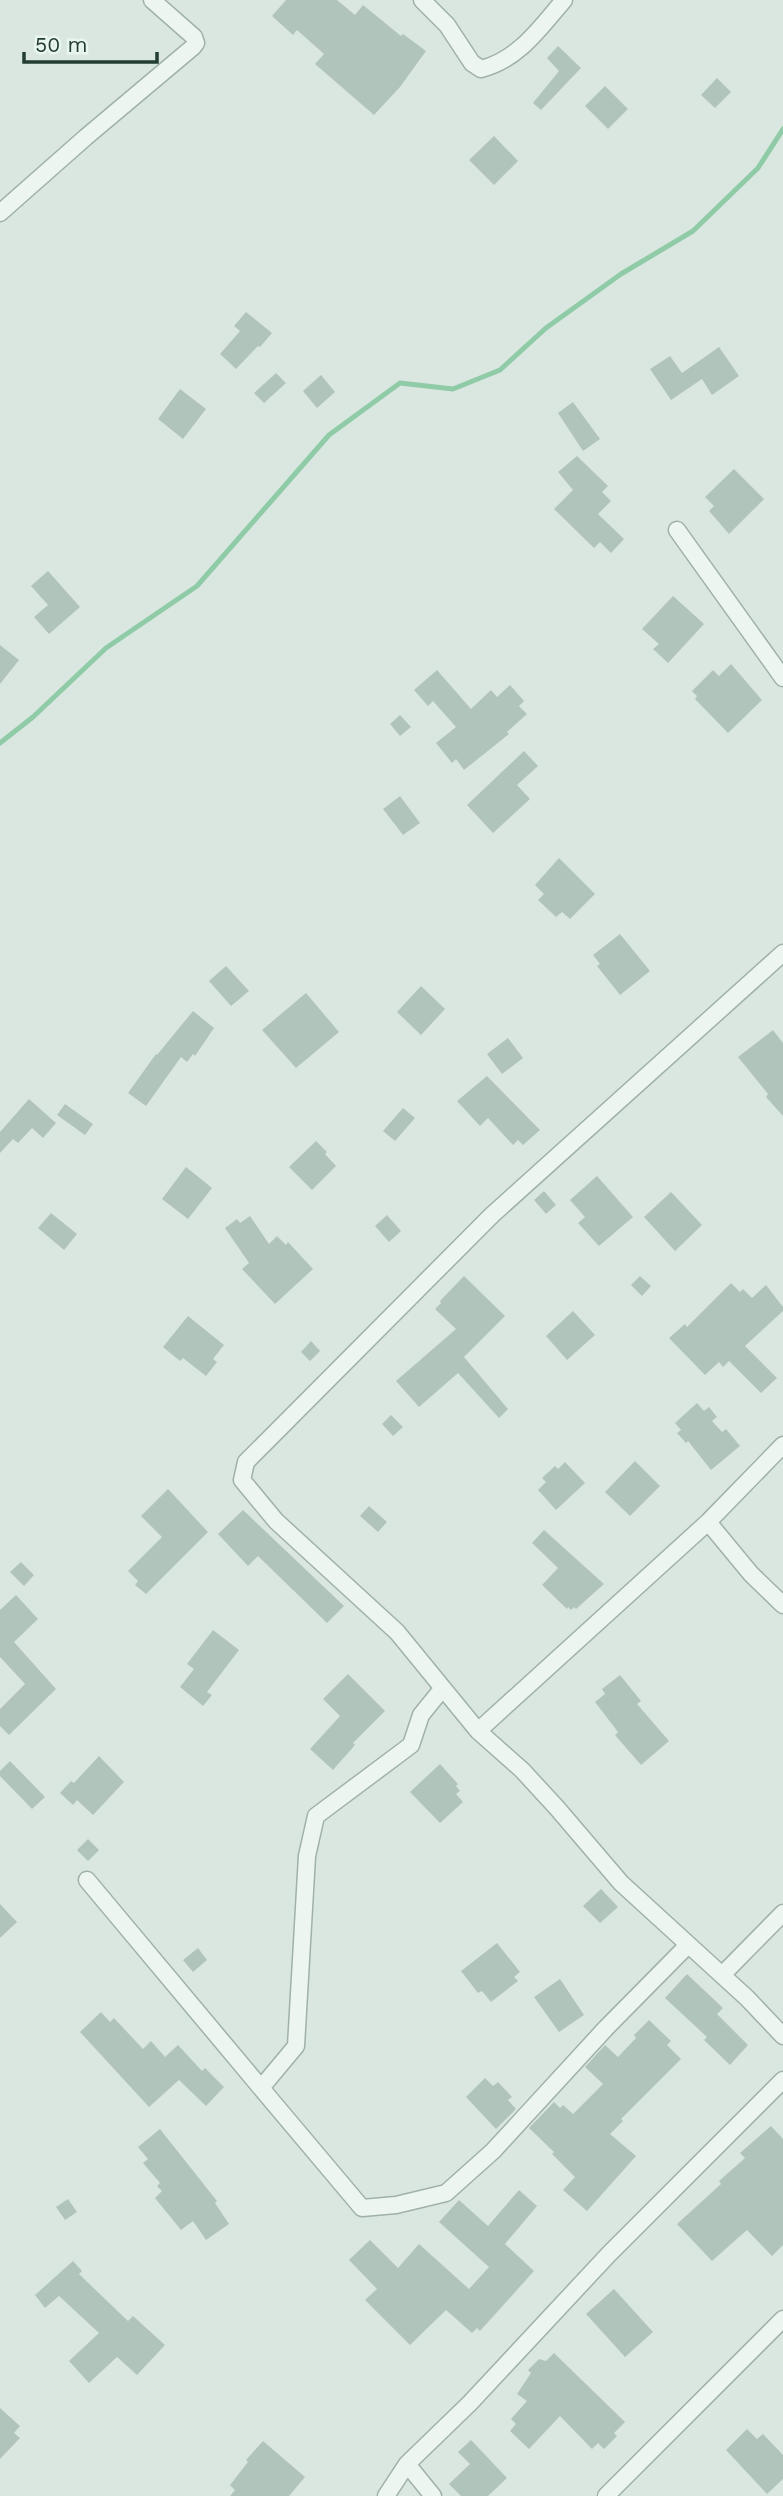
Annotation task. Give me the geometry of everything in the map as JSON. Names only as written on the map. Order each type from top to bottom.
[{"type":"street","points":[[0,213],[196,43],[194,37],[152,0]]},
{"type":"street","points":[[422,0],[447,25],[471,63],[481,69],[497,65],[525,45],[564,0]]},
{"type":"street","points":[[677,530],[783,678]]},
{"type":"street","points":[[783,953],[492,1215],[246,1462],[242,1480],[276,1521],[397,1632],[478,1731],[522,1770],[621,1883],[722,1975],[783,2036]]},
{"type":"street","points":[[478,1731],[708,1522],[783,1445]]},
{"type":"street","points":[[708,1522],[751,1573],[783,1605]]},
{"type":"street","points":[[261,2088],[296,2046],[307,1856],[316,1816],[411,1745],[421,1715],[442,1689]]},
{"type":"street","points":[[86,1880],[362,2208],[396,2205],[446,2193],[493,2151],[606,2028],[688,1945]]},
{"type":"street","points":[[722,1975],[783,1913]]},
{"type":"street","points":[[386,2496],[407,2464],[470,2403],[609,2254],[783,2080]]},
{"type":"street","points":[[606,2496],[783,2319]]},
{"type":"street","points":[[407,2464],[433,2496]]},
{"type":"building","points":[[286,0],[337,0],[355,15],[363,5],[401,36],[403,34],[426,51],[400,87],[374,115],[315,64],[324,54],[297,30],[293,35],[272,16]]},
{"type":"building","points":[[558,46],[581,68],[541,110],[533,103],[559,71],[547,58]]},
{"type":"building","points":[[717,78],[731,92],[715,108],[701,95]]},
{"type":"building","points":[[605,86],[628,109],[608,129],[585,106]]},
{"type":"building","points":[[494,136],[518,161],[494,185],[469,160]]},
{"type":"building","points":[[246,312],[272,333],[236,369],[220,354],[240,331],[234,326]]},
{"type":"building","points":[[719,347],[739,376],[712,395],[702,379],[671,400],[650,369],[670,356],[682,373]]},
{"type":"building","points":[[276,373],[286,383],[264,403],[254,393]]},
{"type":"building","points":[[321,375],[335,392],[317,408],[303,391]]},
{"type":"building","points":[[180,389],[206,409],[183,439],[158,419]]},
{"type":"building","points":[[573,402],[600,439],[583,451],[558,413]]},
{"type":"building","points":[[577,456],[608,486],[602,492],[611,501],[598,514],[624,539],[611,553],[600,542],[594,548],[554,509],[573,490],[558,472]]},
{"type":"building","points":[[734,469],[764,499],[729,534],[709,511],[714,506],[705,497]]},
{"type":"building","points":[[48,571],[80,607],[49,634],[34,617],[48,605],[31,586]]},
{"type":"building","points":[[673,596],[704,624],[668,663],[653,649],[659,644],[642,629]]},
{"type":"building","points":[[0,645],[19,660],[0,684]]},
{"type":"building","points":[[731,664],[762,700],[728,733],[695,699],[697,696],[692,691],[713,670],[719,676]]},
{"type":"building","points":[[437,670],[471,709],[491,690],[497,697],[510,685],[524,701],[519,706],[527,714],[507,732],[509,734],[464,770],[456,759],[452,763],[436,743],[456,727],[433,701],[428,706],[414,690]]},
{"type":"building","points":[[400,715],[411,727],[400,736],[390,724]]},
{"type":"building","points":[[524,751],[538,766],[517,785],[530,799],[493,833],[467,805]]},
{"type":"building","points":[[400,796],[420,823],[403,835],[383,809]]},
{"type":"building","points":[[559,858],[595,894],[570,919],[562,912],[556,917],[538,900],[544,894],[535,885]]},
{"type":"building","points":[[620,934],[650,971],[620,995],[597,966],[600,964],[593,955]]},
{"type":"building","points":[[226,966],[249,991],[231,1006],[209,981]]},
{"type":"building","points":[[421,986],[445,1009],[421,1035],[397,1012]]},
{"type":"building","points":[[306,993],[339,1032],[296,1068],[262,1030]]},
{"type":"building","points":[[193,1011],[214,1028],[195,1056],[193,1054],[187,1062],[181,1057],[146,1106],[128,1093],[156,1054]]},
{"type":"building","points":[[773,1030],[783,1043],[783,1116],[738,1057]]},
{"type":"building","points":[[508,1038],[523,1058],[502,1074],[487,1054]]},
{"type":"building","points":[[487,1076],[540,1130],[523,1145],[518,1140],[513,1145],[488,1118],[480,1126],[457,1101]]},
{"type":"building","points":[[29,1099],[56,1123],[43,1138],[32,1128],[18,1143],[13,1139],[0,1153],[0,1132]]},
{"type":"building","points":[[65,1104],[93,1124],[85,1135],[57,1115]]},
{"type":"building","points":[[403,1108],[415,1118],[395,1141],[383,1131]]},
{"type":"building","points":[[316,1141],[336,1166],[312,1190],[289,1167]]},
{"type":"building","points":[[186,1167],[212,1188],[188,1219],[162,1199]]},
{"type":"building","points":[[597,1176],[633,1217],[599,1246],[578,1223],[585,1217],[570,1200]]},
{"type":"building","points":[[544,1191],[556,1205],[546,1214],[534,1200]]},
{"type":"building","points":[[671,1192],[702,1225],[675,1251],[644,1217]]},
{"type":"building","points":[[51,1213],[77,1234],[64,1250],[38,1228]]},
{"type":"building","points":[[387,1215],[401,1231],[389,1242],[375,1226]]},
{"type":"building","points":[[250,1216],[269,1244],[277,1236],[286,1245],[288,1242],[313,1269],[275,1304],[242,1269],[249,1263],[225,1228],[237,1219],[240,1223]]},
{"type":"building","points":[[464,1276],[505,1316],[464,1357],[508,1409],[499,1418],[458,1373],[419,1407],[396,1381],[456,1329],[435,1309]]},
{"type":"building","points":[[640,1276],[651,1286],[642,1296],[631,1285]]},
{"type":"building","points":[[731,1283],[752,1298],[766,1285],[783,1307],[783,1311],[745,1346],[777,1378],[761,1393],[729,1361],[723,1367],[719,1362],[705,1375],[669,1338],[685,1324],[687,1327]]},
{"type":"building","points":[[573,1311],[595,1335],[567,1360],[546,1336]]},
{"type":"building","points":[[188,1316],[224,1345],[213,1359],[217,1362],[206,1376],[183,1358],[180,1361],[163,1347]]},
{"type":"building","points":[[311,1341],[320,1351],[310,1361],[301,1352]]},
{"type":"building","points":[[697,1403],[704,1411],[709,1407],[717,1417],[712,1421],[722,1432],[726,1429],[740,1446],[711,1470],[688,1441],[686,1443],[677,1433],[681,1430],[675,1423]]},
{"type":"building","points":[[391,1415],[403,1427],[393,1436],[382,1424]]},
{"type":"building","points":[[635,1461],[660,1486],[630,1516],[605,1492]]},
{"type":"building","points":[[565,1462],[585,1483],[556,1510],[538,1490],[546,1482],[542,1478],[555,1466],[558,1469]]},
{"type":"building","points":[[168,1489],[208,1532],[146,1594],[135,1585],[138,1581],[128,1571],[162,1537],[141,1516]]},
{"type":"building","points":[[369,1506],[387,1522],[378,1532],[360,1516]]},
{"type":"building","points":[[243,1510],[344,1606],[327,1623],[258,1556],[248,1566],[218,1534]]},
{"type":"building","points":[[544,1530],[604,1584],[576,1609],[567,1609],[542,1585],[558,1568],[532,1543]]},
{"type":"building","points":[[21,1562],[34,1575],[24,1586],[10,1572]]},
{"type":"building","points":[[16,1595],[38,1619],[14,1642],[56,1689],[9,1735],[0,1726],[0,1709],[25,1684],[0,1657],[0,1610]]},
{"type":"building","points":[[213,1630],[239,1650],[207,1692],[212,1695],[203,1706],[180,1687],[194,1669],[187,1664]]},
{"type":"building","points":[[348,1674],[385,1711],[353,1743],[355,1745],[333,1770],[310,1749],[340,1716],[323,1699]]},
{"type":"building","points":[[620,1675],[641,1701],[637,1704],[669,1741],[641,1765],[615,1735],[618,1732],[595,1702],[605,1694],[602,1689]]},
{"type":"building","points":[[99,1756],[124,1782],[93,1815],[77,1800],[73,1805],[60,1793],[71,1781],[74,1783]]},
{"type":"building","points":[[10,1761],[45,1797],[32,1809],[0,1776],[0,1771]]},
{"type":"building","points":[[440,1764],[458,1784],[456,1786],[460,1791],[456,1794],[463,1802],[440,1823],[410,1792]]},
{"type":"building","points":[[88,1839],[99,1850],[88,1861],[77,1850]]},
{"type":"building","points":[[601,1889],[618,1907],[600,1923],[583,1906]]},
{"type":"building","points":[[0,1904],[17,1922],[0,1938]]},
{"type":"building","points":[[497,1943],[520,1972],[514,1977],[518,1981],[491,2002],[482,1991],[478,1993],[461,1971]]},
{"type":"building","points":[[198,1948],[207,1960],[193,1972],[183,1960]]},
{"type":"building","points":[[687,1974],[723,2008],[717,2014],[748,2045],[730,2065],[704,2040],[707,2037],[665,1998]]},
{"type":"building","points":[[560,1979],[584,2015],[559,2032],[534,1997]]},
{"type":"building","points":[[101,2012],[110,2022],[114,2018],[143,2049],[151,2041],[165,2057],[178,2045],[202,2071],[205,2068],[224,2087],[206,2106],[179,2080],[149,2107],[80,2032]]},
{"type":"building","points":[[649,2020],[671,2041],[667,2045],[681,2059],[621,2119],[623,2121],[610,2134],[636,2156],[587,2211],[563,2190],[575,2177],[529,2128],[554,2102],[560,2108],[563,2105],[573,2114],[603,2084],[585,2067],[605,2045],[618,2057]]},
{"type":"building","points":[[485,2078],[493,2086],[498,2082],[512,2097],[508,2100],[516,2109],[496,2129],[466,2097]]},
{"type":"building","points":[[771,2126],[783,2139],[783,2245],[772,2256],[747,2230],[712,2261],[677,2224],[721,2184],[719,2181],[745,2158],[740,2153]]},
{"type":"building","points":[[160,2129],[217,2201],[215,2203],[229,2224],[206,2240],[193,2221],[181,2230],[155,2198],[162,2191],[157,2186],[160,2183],[143,2163],[148,2159],[138,2147]]},
{"type":"building","points":[[519,2190],[537,2206],[505,2244],[534,2271],[480,2331],[477,2328],[472,2333],[446,2310],[410,2345],[365,2300],[377,2289],[349,2260],[370,2240],[398,2268],[419,2244],[469,2289],[489,2267],[439,2222],[459,2200],[488,2226]]},
{"type":"building","points":[[68,2199],[77,2212],[65,2220],[56,2207]]},
{"type":"building","points":[[73,2261],[82,2271],[79,2274],[128,2321],[133,2316],[165,2345],[137,2375],[117,2357],[89,2383],[69,2361],[99,2333],[59,2296],[45,2308],[35,2295]]},
{"type":"building","points":[[614,2289],[653,2332],[625,2357],[586,2314]]},
{"type":"building","points":[[554,2353],[625,2422],[614,2433],[617,2436],[604,2449],[598,2443],[592,2449],[560,2416],[529,2449],[510,2431],[516,2424],[511,2419],[527,2401],[517,2394],[531,2373],[528,2370],[539,2359],[546,2361]]},
{"type":"building","points":[[0,2408],[20,2426],[14,2433],[20,2438],[0,2459]]},
{"type":"building","points":[[747,2429],[757,2439],[763,2434],[783,2455],[783,2479],[767,2494],[726,2450]]},
{"type":"building","points":[[471,2440],[507,2478],[488,2496],[461,2496],[449,2484],[470,2464],[458,2452]]},
{"type":"building","points":[[263,2441],[305,2477],[289,2496],[230,2496],[235,2490],[230,2485],[248,2462],[246,2460]]},
{"type":"waterway","points":[[0,743],[33,717],[106,648],[197,586],[329,435],[400,383],[453,389],[500,370],[546,328],[621,274],[693,231],[758,168],[783,129]]}]
